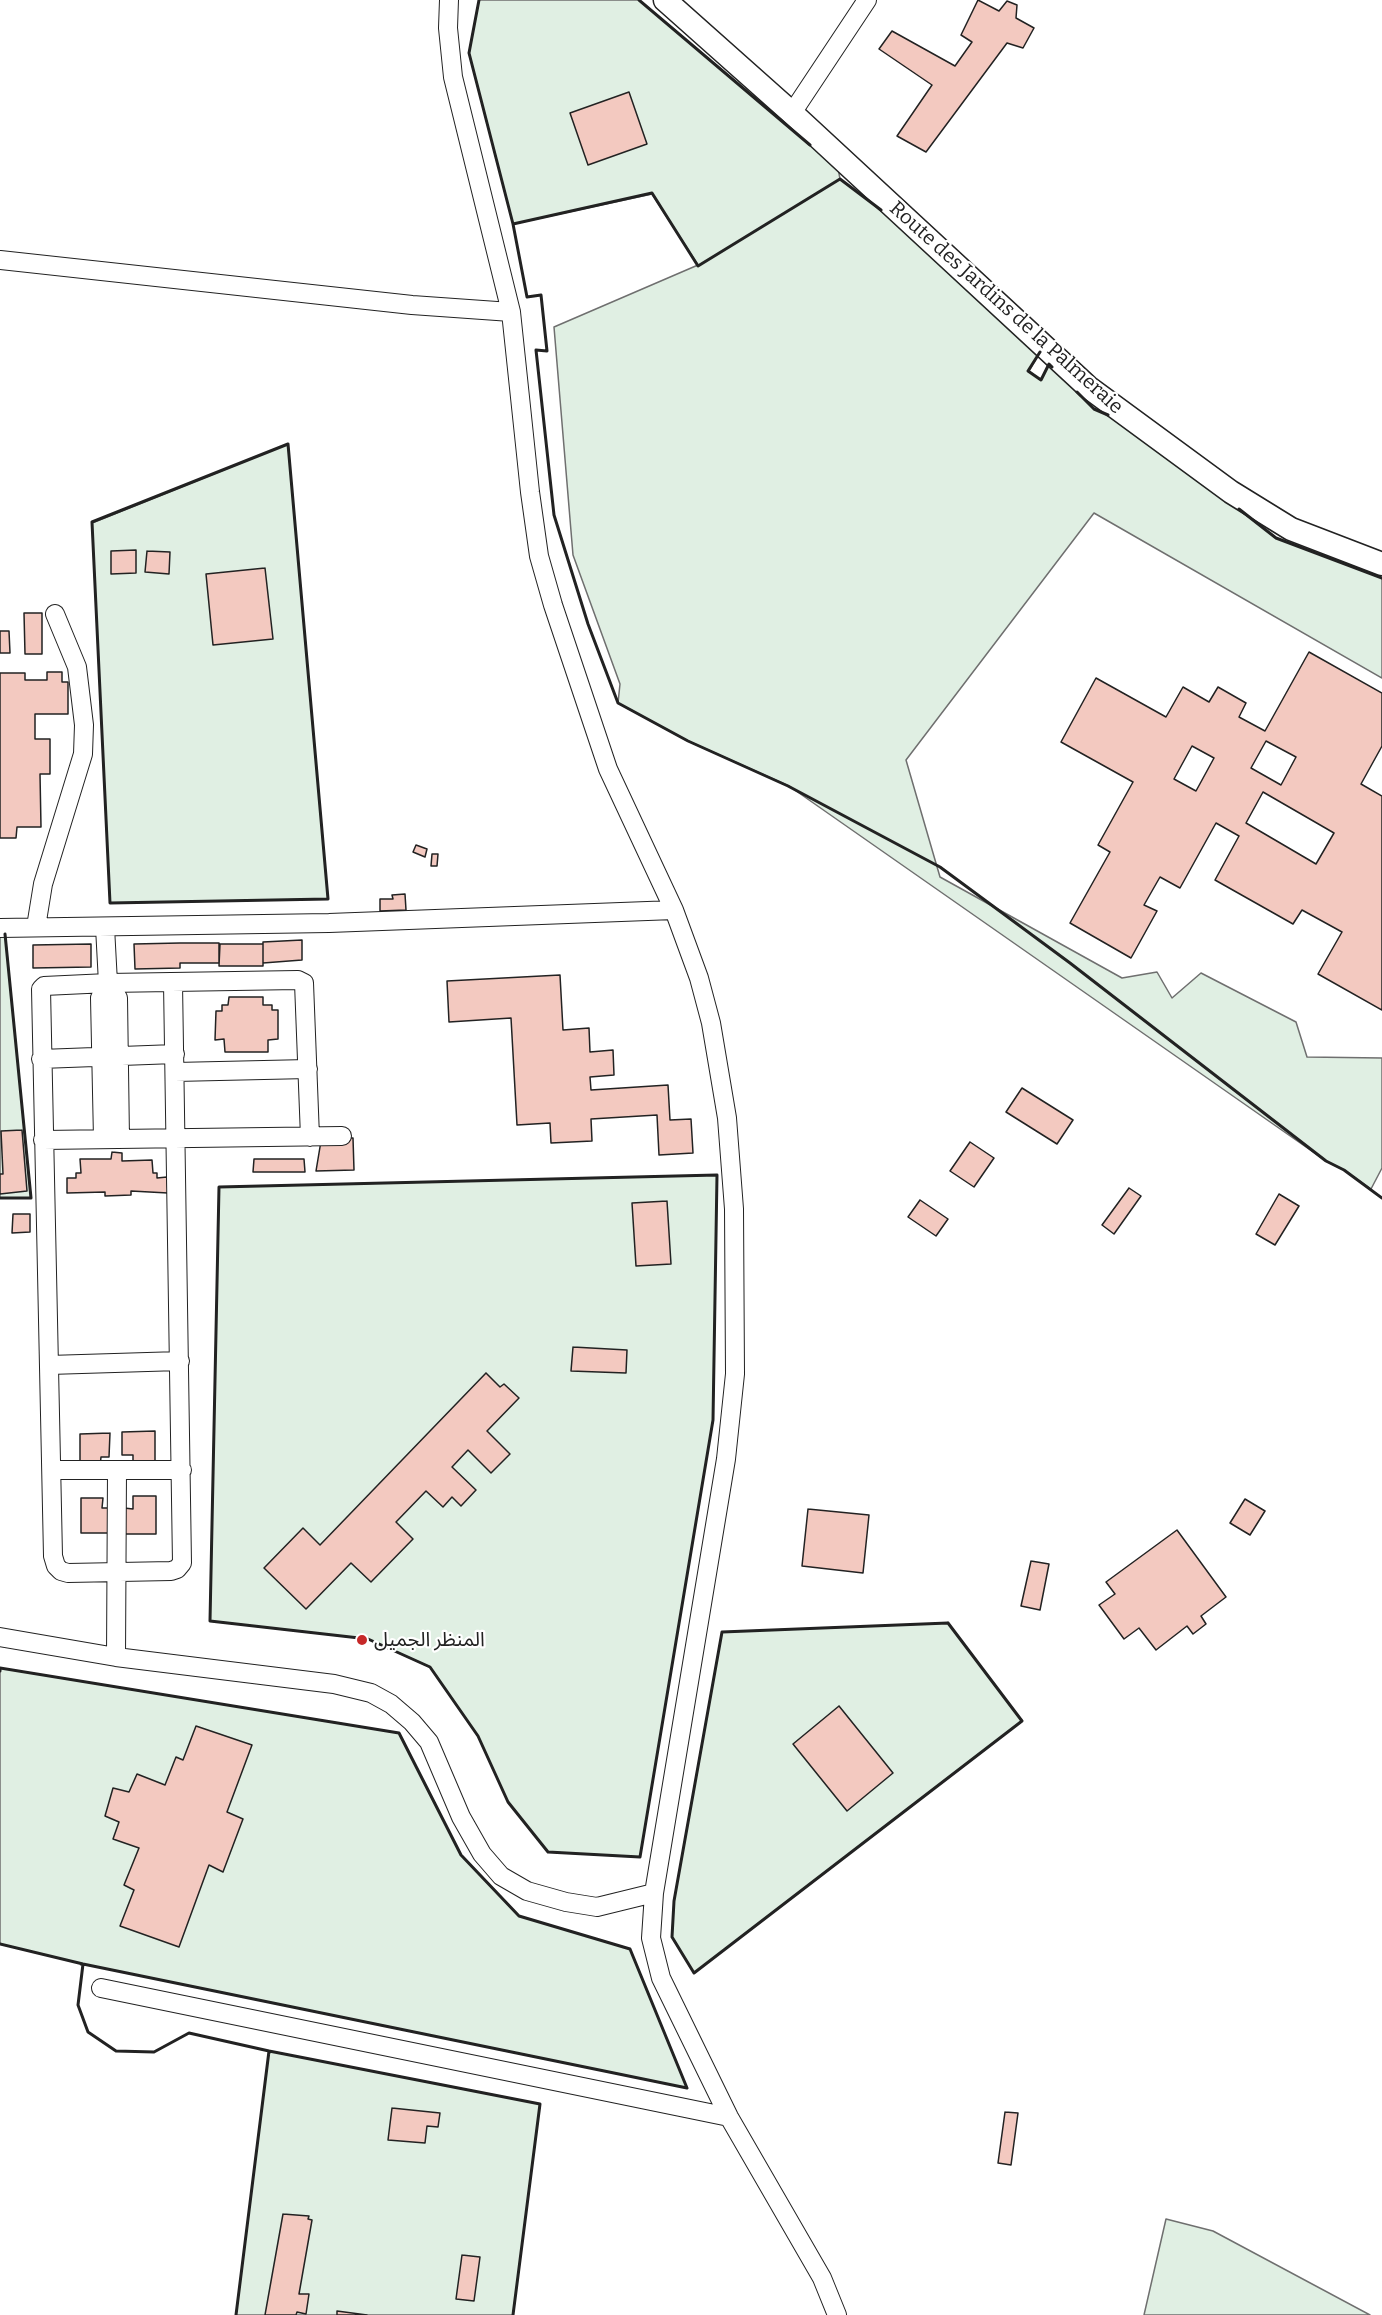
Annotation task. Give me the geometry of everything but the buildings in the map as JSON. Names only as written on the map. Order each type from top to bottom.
[{"type":"street","points":[[449,0],[448,28],[453,76],[511,312],[539,556],[608,769],[674,910],[699,978],[711,1023],[727,1118],[734,1209],[735,1374],[726,1460],[654,1893],[651,1938],[662,1978],[729,2117],[822,2278],[837,2315]]},
{"type":"street","name":"Route des Jardins de la Palmeraie","points":[[665,0],[792,113],[1088,387],[1231,492],[1290,529],[1382,564]]},
{"type":"street","points":[[792,113],[867,0]]},
{"type":"street","points":[[0,260],[412,305],[511,312]]},
{"type":"street","points":[[36,927],[44,884],[76,782],[83,744],[84,725],[77,667],[55,614]]},
{"type":"street","points":[[0,928],[329,923],[674,910]]},
{"type":"street","points":[[105,927],[108,983],[100,998],[110,1057],[112,1139]]},
{"type":"street","points":[[173,983],[182,1563],[177,1569],[171,1571],[68,1573],[56,1566],[53,1556],[41,989],[44,986],[108,983],[298,980],[304,983],[310,1137]]},
{"type":"street","points":[[41,1059],[110,1057],[175,1063],[308,1069]]},
{"type":"street","points":[[43,1140],[342,1136]]},
{"type":"street","points":[[49,1365],[180,1361]]},
{"type":"street","points":[[52,1470],[182,1470]]},
{"type":"street","points":[[116,1657],[117,1471]]},
{"type":"street","points":[[0,1637],[116,1657],[334,1684],[371,1693],[391,1704],[412,1722],[429,1743],[461,1817],[483,1854],[501,1876],[527,1891],[566,1902],[597,1906],[654,1893]]},
{"type":"street","points":[[101,1988],[729,2117]]},
{"type":"green space","points":[[479,0],[639,0],[838,168],[840,179],[953,265],[1040,352],[1029,371],[1041,380],[1049,364],[1094,409],[1123,421],[1276,538],[1382,578],[1382,678],[1094,513],[906,760],[940,877],[1122,978],[1157,972],[1172,998],[1201,973],[1296,1022],[1307,1057],[1382,1058],[1382,1168],[1371,1189],[1344,1170],[1326,1161],[789,786],[688,741],[618,703],[620,684],[573,555],[554,327],[698,265],[652,194],[513,224],[469,53]]},
{"type":"green space","points":[[288,444],[328,899],[110,903],[92,523]]},
{"type":"green space","points":[[0,933],[5,933],[31,1198],[0,1198]]},
{"type":"green space","points":[[717,1175],[713,1420],[640,1857],[548,1852],[508,1802],[478,1736],[430,1667],[368,1639],[210,1621],[219,1187]]},
{"type":"green space","points":[[948,1623],[1022,1721],[694,1973],[672,1937],[674,1901],[722,1632]]},
{"type":"green space","points":[[0,1668],[399,1733],[461,1855],[519,1916],[630,1949],[687,2088],[83,1964],[0,1944]]},
{"type":"green space","points":[[269,2051],[540,2104],[513,2315],[236,2315]]},
{"type":"green space","points":[[1166,2219],[1213,2231],[1370,2315],[1144,2315]]},
{"type":"wall","points":[[479,0],[469,53],[513,224]]},
{"type":"wall","points":[[639,0],[810,145]]},
{"type":"wall","points":[[881,210],[840,179],[698,266],[652,193],[513,224],[527,297],[541,295],[547,351],[536,350],[554,515],[588,624],[618,703],[688,741],[788,786],[940,867],[1070,963],[1326,1161],[1344,1170],[1382,1198]]},
{"type":"wall","points":[[1040,352],[1028,371],[1041,380],[1049,364],[1052,367]]},
{"type":"wall","points":[[1077,392],[1094,409],[1108,415]]},
{"type":"wall","points":[[288,444],[328,899],[110,903],[92,522],[288,444]]},
{"type":"wall","points":[[1239,509],[1276,538],[1382,578]]},
{"type":"wall","points":[[0,1198],[31,1198],[5,934]]},
{"type":"wall","points":[[717,1175],[713,1420],[640,1857],[548,1852],[508,1802],[478,1736],[430,1667],[368,1639],[210,1621],[219,1187],[717,1175]]},
{"type":"wall","points":[[948,1623],[1022,1721],[694,1973],[672,1937],[674,1901],[722,1632],[948,1623]]},
{"type":"wall","points":[[0,1671],[0,1668],[399,1733],[461,1855],[519,1916],[630,1949],[687,2088],[83,1964],[0,1944]]},
{"type":"wall","points":[[81,1964],[83,1964],[78,2005],[88,2032],[116,2051],[154,2052],[189,2033],[269,2051],[269,2053]]},
{"type":"wall","points":[[236,2315],[269,2051],[540,2104],[513,2315]]},
{"type":"place","name":"المنظر الجميل","points":[[362,1640]]}]
